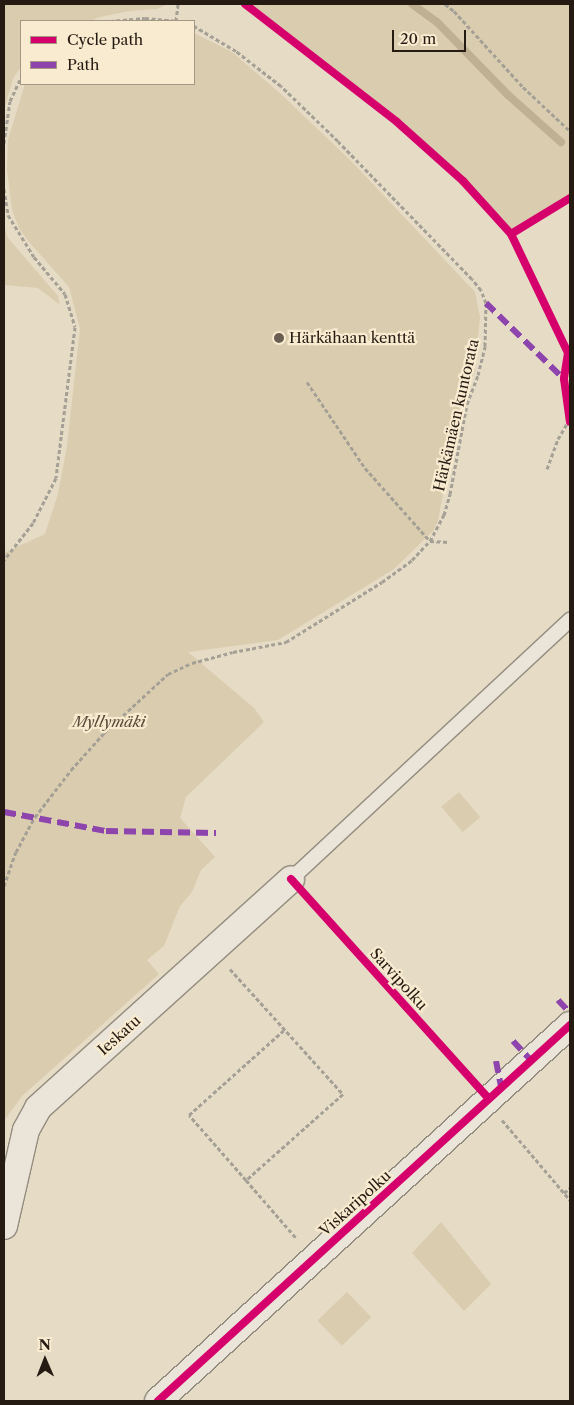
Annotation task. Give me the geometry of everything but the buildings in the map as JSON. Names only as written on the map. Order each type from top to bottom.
[{"type":"street","name":"Ieskatu","points":[[4,1226],[26,1130],[38,1108],[291,879]]},
{"type":"street","name":"Viskaripolku","points":[[158,1401],[570,1025]]},
{"type":"lane","points":[[291,879],[570,620]]},
{"type":"path","points":[[122,20],[145,18],[176,20],[178,4]]},
{"type":"path","points":[[445,4],[524,87],[570,131]]},
{"type":"path","points":[[4,143],[10,101],[20,79]]},
{"type":"path","points":[[4,190],[8,216],[34,257],[65,294],[75,326],[56,478],[33,523],[4,560]]},
{"type":"path","points":[[307,382],[364,468],[430,541],[449,542]]},
{"type":"path","points":[[547,469],[558,439],[569,418]]},
{"type":"path","points":[[229,968],[343,1094],[246,1180]]},
{"type":"path","points":[[284,1030],[189,1115],[314,1259]]},
{"type":"path","points":[[488,1098],[496,1112],[570,1200]]},
{"type":"path","points":[[564,1193],[570,1188]]},
{"type":"green space","points":[[4,4],[168,4],[157,9],[129,11],[92,20],[20,20],[20,68],[13,79],[4,110]]},
{"type":"green space","points":[[245,4],[570,4],[570,198],[511,234],[463,181],[397,123]]},
{"type":"green space","name":"Härkähaan kenttä","points":[[195,34],[232,52],[282,95],[352,162],[475,292],[480,317],[475,370],[458,413],[438,521],[433,531],[394,569],[278,640],[188,652],[254,708],[264,722],[186,797],[180,818],[215,857],[201,870],[192,892],[180,906],[164,946],[147,960],[159,974],[22,1096],[4,1121],[4,553],[45,534],[58,494],[67,446],[80,329],[69,287],[29,242],[19,228],[12,210],[7,169],[8,140],[25,85],[195,85]]},
{"type":"green space","points":[[4,226],[8,238],[58,296],[60,305],[38,288],[4,285]]},
{"type":"green space","points":[[459,792],[480,817],[463,832],[441,807]]},
{"type":"green space","points":[[441,1222],[491,1284],[464,1311],[412,1253]]},
{"type":"green space","points":[[347,1292],[371,1317],[342,1346],[318,1320]]},
{"type":"waterway","points":[[412,4],[437,22],[508,95],[561,142]]},
{"type":"marked path","points":[[486,303],[564,379]]},
{"type":"marked path","points":[[4,812],[106,831],[216,833]]},
{"type":"marked path","points":[[558,1000],[570,1013]]},
{"type":"marked path","points":[[513,1041],[531,1060]]},
{"type":"marked path","points":[[496,1061],[501,1086]]},
{"type":"cycle path","points":[[245,4],[397,122],[463,181],[511,234],[568,353],[564,379],[570,422]]},
{"type":"cycle path","points":[[511,234],[570,198]]},
{"type":"cycle path","name":"Sarvipolku","points":[[291,879],[488,1098]]},
{"type":"cycle path","points":[[158,1401],[570,1025]]},
{"type":"place","name":"Härkähaan kenttä","points":[[279,338]]},
{"type":"park label","name":"Myllymäki","points":[[109,722]]}]
